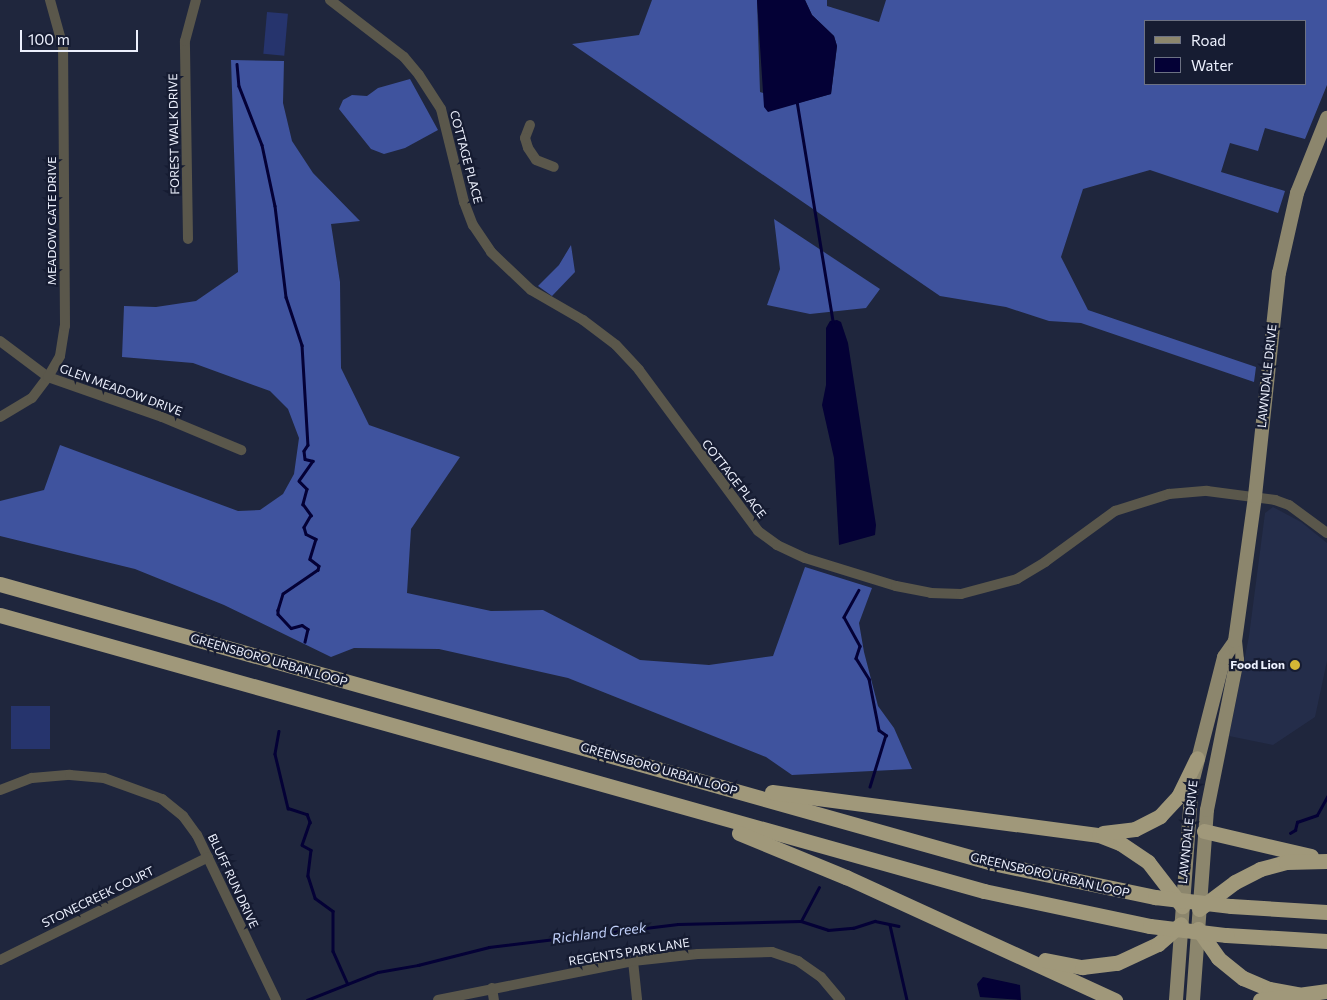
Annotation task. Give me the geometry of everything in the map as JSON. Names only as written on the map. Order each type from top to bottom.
[{"type":"highway","name":"GREENSBORO URBAN LOOP","points":[[0,584],[1025,871],[1154,897],[1231,906],[1327,912]]},
{"type":"highway","points":[[0,615],[657,801],[1018,900],[1150,926],[1226,935],[1327,941]]},
{"type":"highway","points":[[694,779],[834,803],[1089,832],[1127,831],[1153,821],[1178,797],[1197,758]]},
{"type":"highway","points":[[657,801],[839,873],[1031,960],[1114,1000]]},
{"type":"highway","points":[[1204,831],[1327,860]]},
{"type":"highway","points":[[1089,832],[1120,843],[1139,855],[1162,877],[1218,958],[1243,978],[1269,990],[1298,994]]},
{"type":"highway","points":[[1031,960],[1044,959],[1082,967],[1106,965],[1139,954],[1158,944],[1235,882],[1260,869],[1286,862],[1327,860]]},
{"type":"highway","points":[[1260,1000],[1327,991]]},
{"type":"main road","name":"LAWNDALE DRIVE","points":[[1176,1000],[1212,778],[1237,660],[1234,641],[1255,496],[1282,254],[1297,192],[1327,118]]},
{"type":"main road","name":"LAWNDALE DRIVE","points":[[1193,1000],[1189,808],[1197,758],[1224,657],[1234,641]]},
{"type":"street","name":"MEADOW GATE DRIVE","points":[[0,417],[32,398],[48,377],[60,356],[65,326],[63,47],[50,0]]},
{"type":"street","name":"FOREST WALK DRIVE","points":[[188,239],[185,41],[196,0]]},
{"type":"street","name":"COTTAGE PLACE","points":[[330,0],[404,57],[420,75],[441,109],[464,202],[473,225],[492,252],[531,290],[583,320],[616,345],[639,370],[758,531],[777,545],[805,558],[896,586],[931,593],[961,594],[995,587],[1030,572],[1098,521],[1132,503],[1187,491],[1255,496],[1289,505],[1327,533]]},
{"type":"street","points":[[530,125],[524,138],[528,148],[536,160],[554,167]]},
{"type":"street","name":"GLEN MEADOW DRIVE","points":[[0,341],[48,377],[162,417],[242,450]]},
{"type":"street","name":"BLUFF RUN DRIVE","points":[[0,790],[32,778],[70,775],[104,778],[136,787],[162,799],[183,816],[208,857],[276,1000]]},
{"type":"street","name":"STONECREEK COURT","points":[[0,960],[208,857]]},
{"type":"street","name":"REGENTS PARK LANE","points":[[438,1000],[633,961],[698,954],[772,952],[798,961],[821,976],[840,1000]]},
{"type":"street","points":[[633,961],[637,1000]]},
{"type":"street","points":[[492,988],[494,1000]]},
{"type":"shaded area","points":[[652,0],[757,0],[760,92],[798,103],[831,94],[837,46],[834,36],[812,15],[805,0],[827,0],[827,6],[879,22],[886,0],[1327,0],[1327,85],[1305,139],[1265,128],[1258,151],[1230,143],[1221,172],[1285,191],[1278,213],[1150,170],[1083,189],[1061,257],[1088,310],[1256,367],[1254,382],[1081,323],[1049,321],[1006,307],[940,296],[572,44],[639,35]]},
{"type":"shaded area","points":[[267,12],[288,14],[284,56],[263,54]]},
{"type":"shaded area","points":[[231,60],[284,61],[283,103],[292,141],[313,173],[360,221],[331,224],[340,282],[341,368],[369,425],[460,457],[411,529],[407,593],[491,611],[543,610],[640,660],[709,665],[773,656],[805,567],[872,588],[859,623],[864,652],[878,706],[894,728],[912,769],[792,775],[766,757],[568,678],[439,649],[354,648],[331,657],[224,605],[135,569],[0,536],[0,501],[44,490],[60,445],[238,511],[260,510],[283,494],[294,474],[299,438],[288,409],[270,391],[193,363],[122,357],[124,306],[156,307],[196,301],[238,272]]},
{"type":"shaded area","points":[[410,79],[438,130],[405,148],[384,154],[371,149],[339,109],[343,100],[352,95],[367,96],[378,88]]},
{"type":"shaded area","points":[[774,219],[880,289],[866,308],[810,314],[767,305],[780,269]]},
{"type":"shaded area","points":[[571,245],[575,272],[552,296],[538,286],[559,265]]},
{"type":"shaded area","points":[[1273,507],[1301,522],[1327,543],[1327,661],[1315,717],[1273,745],[1229,736],[1249,636],[1265,513]]},
{"type":"shaded area","points":[[11,706],[50,706],[50,749],[11,749]]},
{"type":"water","points":[[757,0],[805,0],[812,15],[834,36],[837,46],[831,94],[768,112],[764,107]]},
{"type":"water","points":[[837,320],[841,322],[848,343],[876,525],[875,535],[839,545],[834,458],[822,405],[826,385],[826,328],[830,321]]},
{"type":"water","points":[[983,977],[1020,985],[1021,1000],[980,997],[977,984]]},
{"type":"waterway","points":[[237,64],[239,86],[262,145],[275,206],[286,297],[302,345],[308,445],[304,451],[305,459],[313,461],[299,481],[307,489],[303,504],[311,515],[304,527],[306,534],[316,539],[310,559],[319,566],[318,570],[283,594],[278,614],[291,628],[302,625],[308,629],[305,642]]},
{"type":"waterway","points":[[797,101],[833,322]]},
{"type":"waterway","points":[[859,590],[844,617],[860,646],[856,658],[869,679],[879,730],[886,735],[870,787]]},
{"type":"waterway","points":[[279,731],[275,754],[288,808],[307,814],[310,822],[302,845],[311,850],[308,876],[315,898],[333,911],[333,951],[348,984]]},
{"type":"waterway","name":"Richland Creek","points":[[1290,833],[1295,830],[1297,822],[1317,815],[1327,797]]},
{"type":"waterway","points":[[801,921],[819,887]]},
{"type":"waterway","name":"Richland Creek","points":[[307,1000],[378,972],[418,965],[489,947],[678,924],[801,921],[828,930],[853,928],[875,921],[898,926]]},
{"type":"waterway","points":[[890,925],[907,1000]]},
{"type":"place","name":"Food Lion","points":[[1295,665]]}]
